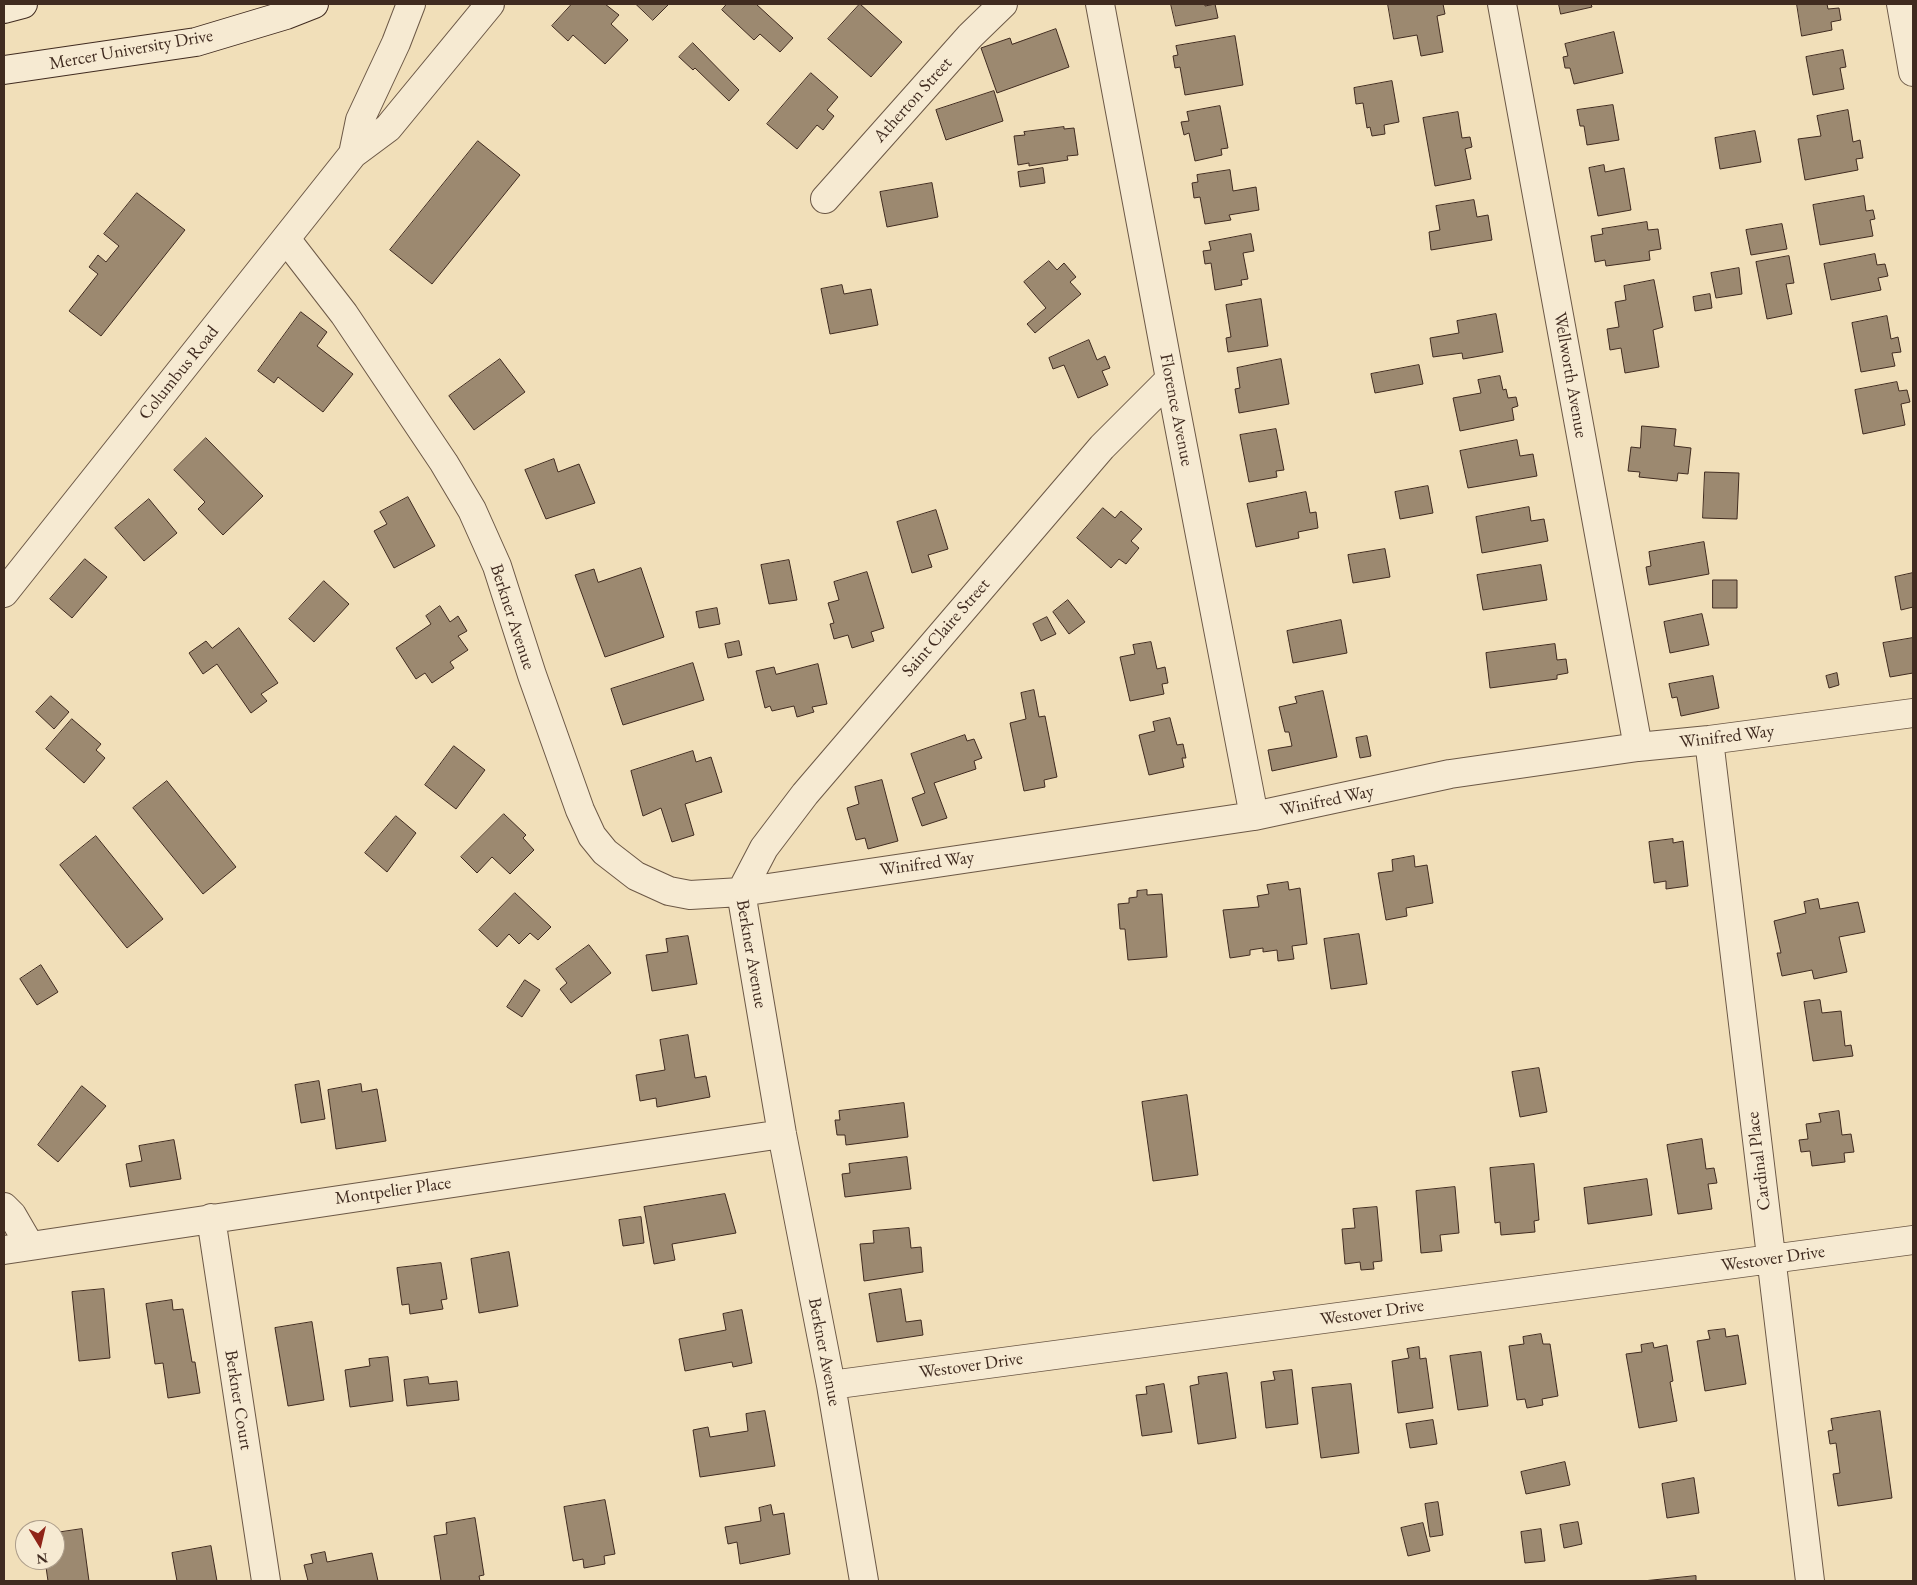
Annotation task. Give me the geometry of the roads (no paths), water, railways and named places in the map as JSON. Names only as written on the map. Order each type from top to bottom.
[{"type":"street","points":[[4,9],[23,4]]},
{"type":"street","name":"Mercer University Drive","points":[[4,70],[196,42],[286,15],[314,4]]},
{"type":"street","name":"Columbus Road","points":[[353,154],[360,120],[396,43],[411,4]]},
{"type":"street","name":"Columbus Road","points":[[4,593],[353,154],[388,128],[490,4]]},
{"type":"street","name":"Atherton Street","points":[[825,199],[970,36],[1003,4]]},
{"type":"street","name":"Florence Avenue","points":[[1100,4],[1254,816]]},
{"type":"street","name":"Wellworth Avenue","points":[[1502,4],[1638,747]]},
{"type":"street","points":[[1901,4],[1913,72]]},
{"type":"street","name":"Berkner Avenue","points":[[286,239],[344,314],[444,463],[472,510],[497,566],[532,675],[580,810],[592,836],[605,852],[636,876],[669,891],[690,895],[741,892],[782,1134],[831,1385],[858,1580]]},
{"type":"street","name":"Saint Claire Street","points":[[741,892],[764,848],[805,794],[1102,447],[1170,379]]},
{"type":"street","name":"Winifred Way","points":[[741,892],[1254,816],[1450,774],[1638,747],[1709,740],[1913,713]]},
{"type":"street","name":"Cardinal Place","points":[[1709,740],[1810,1581]]},
{"type":"street","name":"Montpelier Place","points":[[17,1248],[782,1134]]},
{"type":"street","points":[[4,1207],[12,1215],[17,1248]]},
{"type":"street","name":"Berkner Court","points":[[211,1218],[266,1581]]},
{"type":"street","name":"Westover Drive","points":[[831,1385],[1913,1240]]}]
